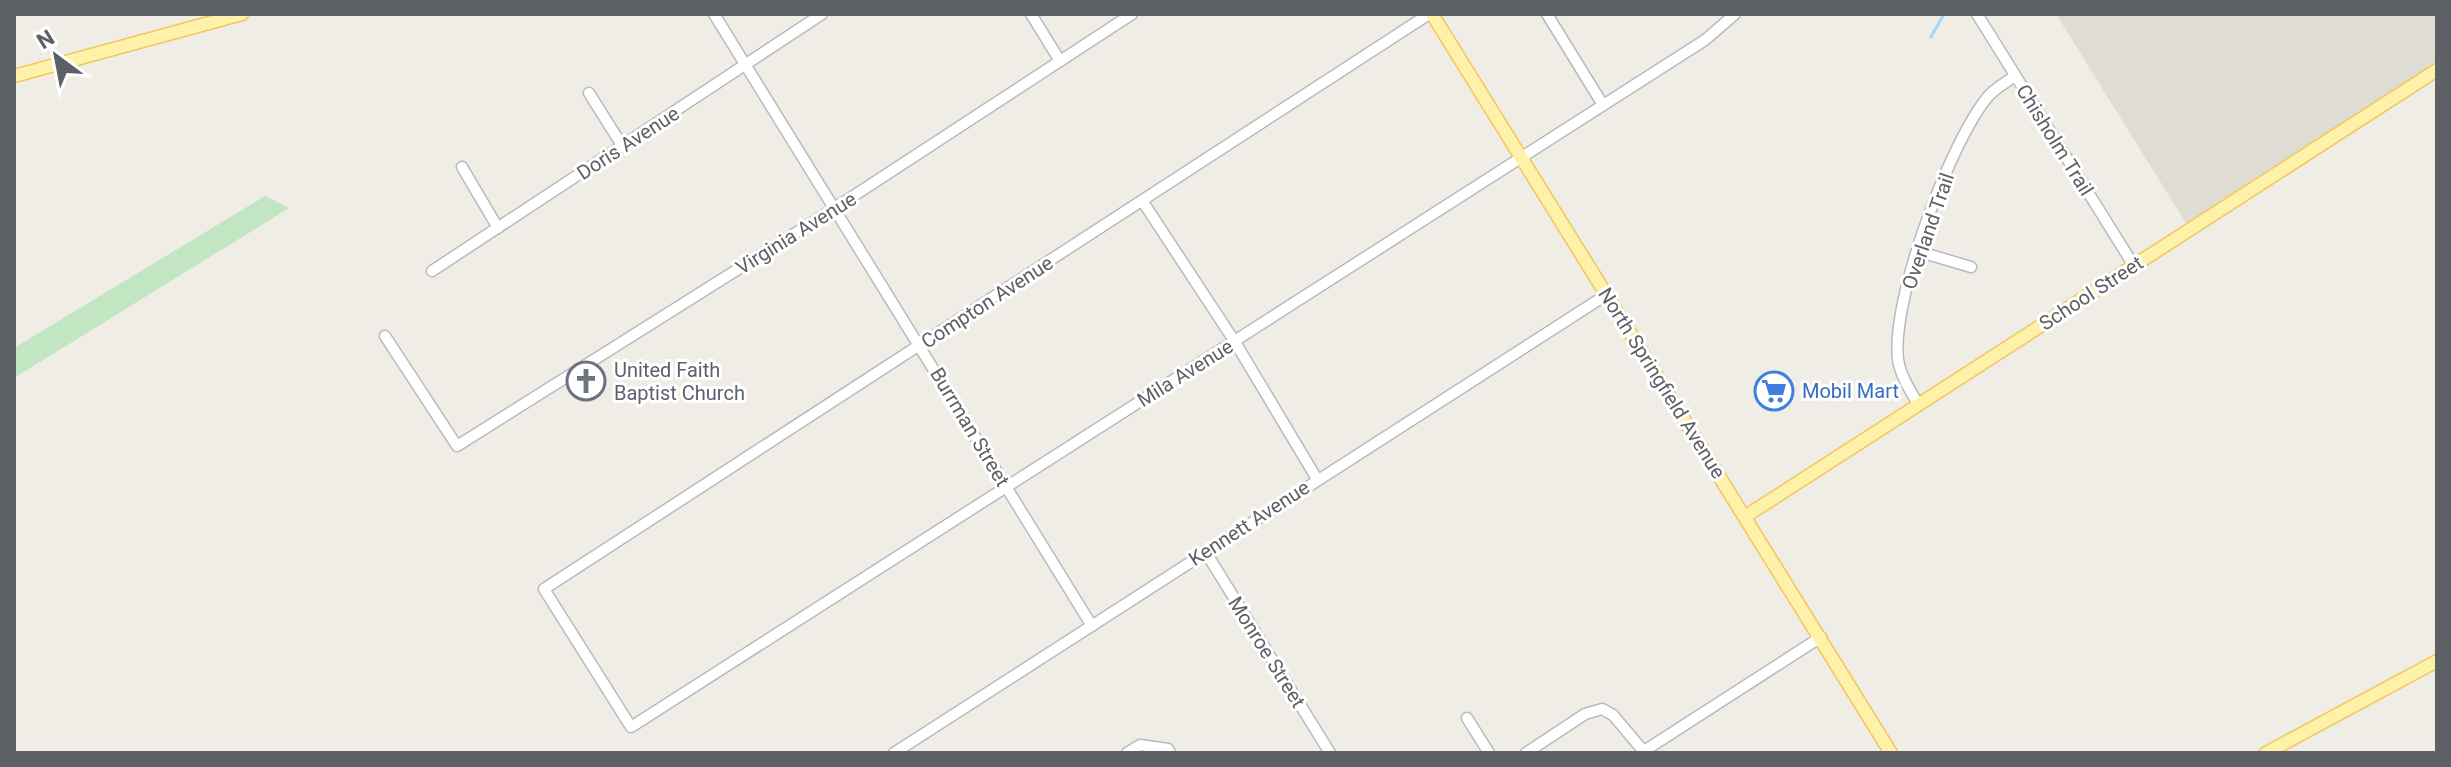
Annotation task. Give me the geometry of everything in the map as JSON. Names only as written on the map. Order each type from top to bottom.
[{"type":"main road","points":[[14,76],[242,14]]},
{"type":"main road","name":"North Springfield Avenue","points":[[1430,14],[1523,156],[1891,753]]},
{"type":"main road","name":"School Street","points":[[1746,516],[2437,70]]},
{"type":"main road","points":[[2271,752],[2437,661]]},
{"type":"street","name":"Burrman Street","points":[[714,14],[832,210],[921,345],[1092,626]]},
{"type":"street","name":"Doris Avenue","points":[[432,271],[822,14]]},
{"type":"street","points":[[1031,14],[1060,61]]},
{"type":"street","name":"Virginia Avenue","points":[[385,336],[457,446],[832,210],[1132,14]]},
{"type":"street","name":"Compton Avenue","points":[[631,727],[544,589],[1430,14]]},
{"type":"street","points":[[1547,14],[1603,105]]},
{"type":"street","name":"Mila Avenue","points":[[631,727],[1705,40],[1735,14]]},
{"type":"street","name":"Chisholm Trail","points":[[1977,14],[2134,266]]},
{"type":"street","name":"Overland Trail","points":[[1918,404],[1898,357],[1899,325],[1917,251],[1951,162],[1974,118],[1987,98],[2015,76]]},
{"type":"street","points":[[589,93],[623,147]]},
{"type":"street","points":[[462,167],[498,228]]},
{"type":"street","points":[[1143,202],[1235,342],[1317,479]]},
{"type":"street","points":[[1917,251],[1971,267]]},
{"type":"street","name":"Kennett Avenue","points":[[894,753],[1606,295]]},
{"type":"street","name":"Monroe Street","points":[[1205,551],[1330,753]]},
{"type":"street","points":[[1526,753],[1585,714],[1602,709],[1613,715],[1645,752],[1821,637]]},
{"type":"street","points":[[1467,718],[1489,753]]},
{"type":"street","points":[[1127,753],[1140,745],[1168,749],[1170,753]]},
{"type":"shaded area","points":[[2056,14],[2437,14],[2437,62],[2186,223]]},
{"type":"green space","points":[[265,196],[289,208],[14,378],[14,348]]},
{"type":"waterway","points":[[1931,37],[1944,14]]},
{"type":"place","name":"United Faith Baptist Church","points":[[586,381]]},
{"type":"place","name":"Mobil Mart","points":[[1774,391]]}]
